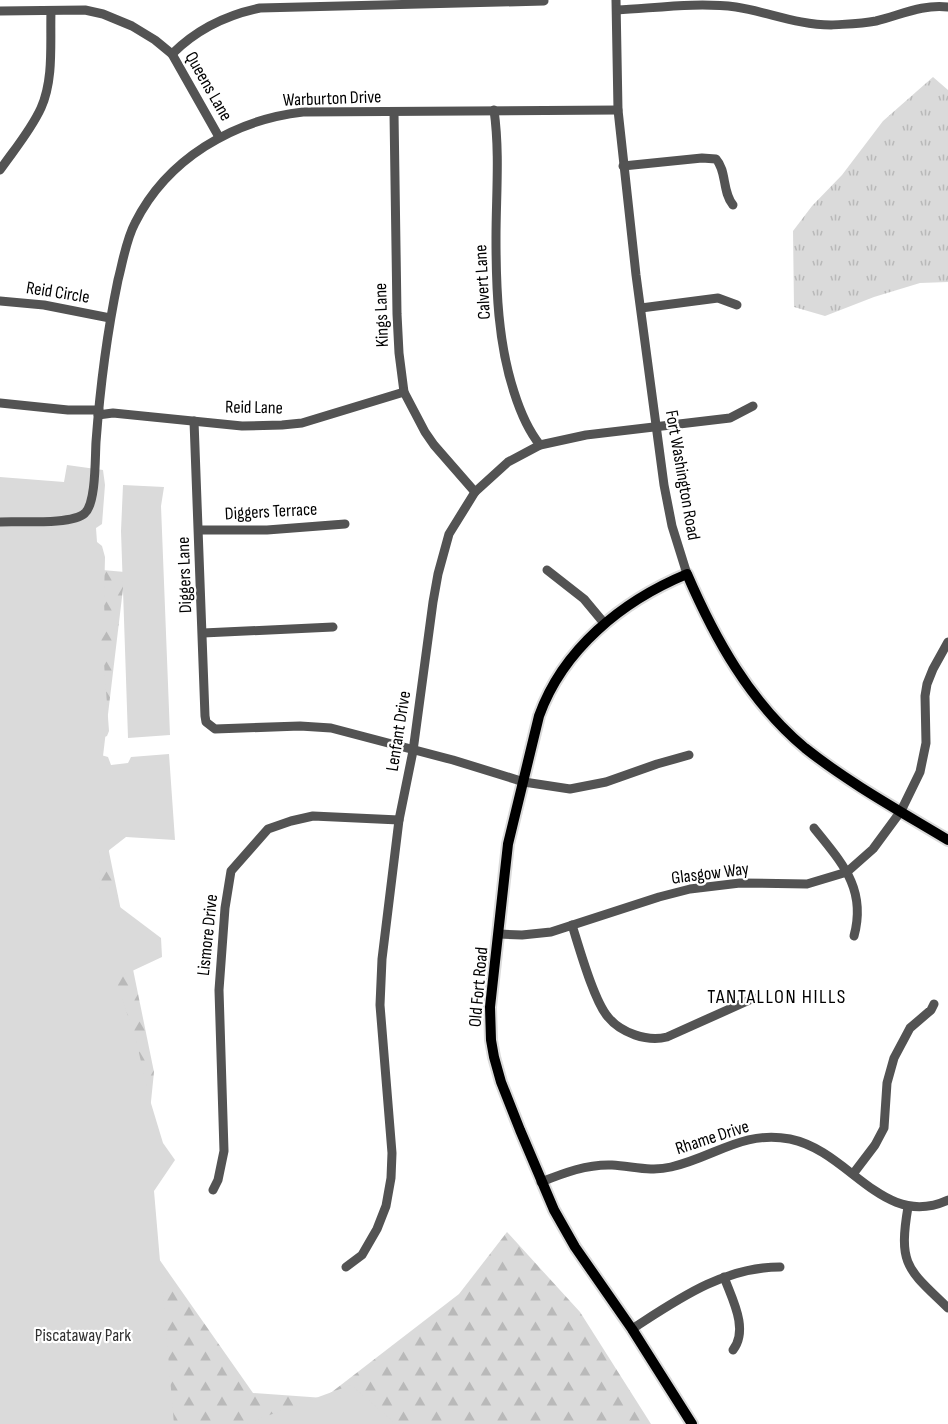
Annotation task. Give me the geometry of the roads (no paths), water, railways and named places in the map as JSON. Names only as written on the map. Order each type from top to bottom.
[{"type":"main road","name":"Old Fort Road","points":[[687,574],[653,590],[604,623],[562,670],[546,699],[539,716],[508,844],[490,1007],[491,1040],[501,1082],[554,1210],[575,1247],[632,1329],[692,1424]]},
{"type":"main road","name":"Fort Washington Road","points":[[687,574],[720,645],[739,674],[775,719],[819,758],[948,840]]},
{"type":"street","points":[[172,54],[187,40],[210,25],[241,12],[260,8],[544,1]]},
{"type":"street","points":[[616,5],[722,5],[807,23],[830,25],[878,21],[930,6],[948,7]]},
{"type":"street","name":"Fort Washington Road","points":[[616,5],[618,110],[623,166],[664,485],[672,526],[687,574]]},
{"type":"street","name":"Queens Lane","points":[[0,10],[86,10],[132,26],[172,54],[219,136]]},
{"type":"street","points":[[0,170],[42,106],[49,70],[51,11]]},
{"type":"street","name":"Calvert Lane","points":[[494,110],[497,150],[496,270],[502,342],[518,404],[530,432],[540,445]]},
{"type":"street","name":"Warburton Drive","points":[[0,522],[68,521],[84,514],[89,508],[92,499],[110,318],[126,248],[134,224],[177,168],[219,136],[250,123],[290,113],[618,110]]},
{"type":"street","name":"Kings Lane","points":[[394,112],[397,314],[404,392],[434,445],[475,492]]},
{"type":"street","points":[[623,166],[702,158],[716,159],[721,164],[729,199],[733,205]]},
{"type":"street","points":[[641,308],[718,298],[737,305]]},
{"type":"street","name":"Reid Circle","points":[[0,301],[44,305],[110,318]]},
{"type":"street","name":"Reid Lane","points":[[99,412],[254,426],[292,424],[404,392]]},
{"type":"street","points":[[0,403],[99,412]]},
{"type":"street","name":"Lenfant Drive","points":[[346,1267],[362,1255],[377,1229],[386,1206],[391,1178],[392,1153],[380,1005],[382,959],[399,820],[412,750],[438,574],[449,534],[475,492],[508,462],[540,445],[586,435],[730,418],[753,406]]},
{"type":"street","name":"Diggers Lane","points":[[194,421],[206,722],[210,727],[225,729],[331,728],[412,750]]},
{"type":"street","name":"Diggers Terrace","points":[[199,530],[267,530],[345,524]]},
{"type":"street","points":[[548,570],[584,599],[604,623]]},
{"type":"street","points":[[203,633],[333,627]]},
{"type":"street","name":"Glasgow Way","points":[[499,934],[522,935],[551,932],[690,889],[740,883],[807,884],[847,872],[873,849],[901,811],[920,772],[925,752],[927,684],[948,642]]},
{"type":"street","points":[[412,750],[524,782],[570,789],[606,782],[689,755]]},
{"type":"street","name":"Lismore Drive","points":[[213,1190],[218,1180],[224,1151],[219,990],[225,908],[231,871],[268,829],[291,821],[313,816],[399,820]]},
{"type":"street","points":[[814,828],[852,882],[857,903],[854,936]]},
{"type":"street","points":[[572,925],[604,1011],[617,1026],[637,1035],[652,1039],[668,1037],[754,998]]},
{"type":"street","points":[[853,1174],[884,1128],[887,1083],[898,1050],[910,1028],[931,1010],[934,1004]]},
{"type":"street","name":"Rhame Drive","points":[[542,1182],[593,1166],[614,1165],[650,1170],[669,1168],[744,1140],[768,1137],[810,1145],[830,1156],[883,1196],[908,1207]]},
{"type":"street","points":[[948,1200],[925,1208],[908,1207],[904,1241],[911,1270],[948,1308]]},
{"type":"street","points":[[632,1329],[694,1290],[724,1277],[747,1271],[780,1267]]},
{"type":"street","points":[[724,1277],[739,1323],[738,1341],[733,1350]]},
{"type":"district","name":"TANTALLON HILLS","points":[[777,996]]},
{"type":"park label","name":"Piscataway Park","points":[[83,1335]]}]
